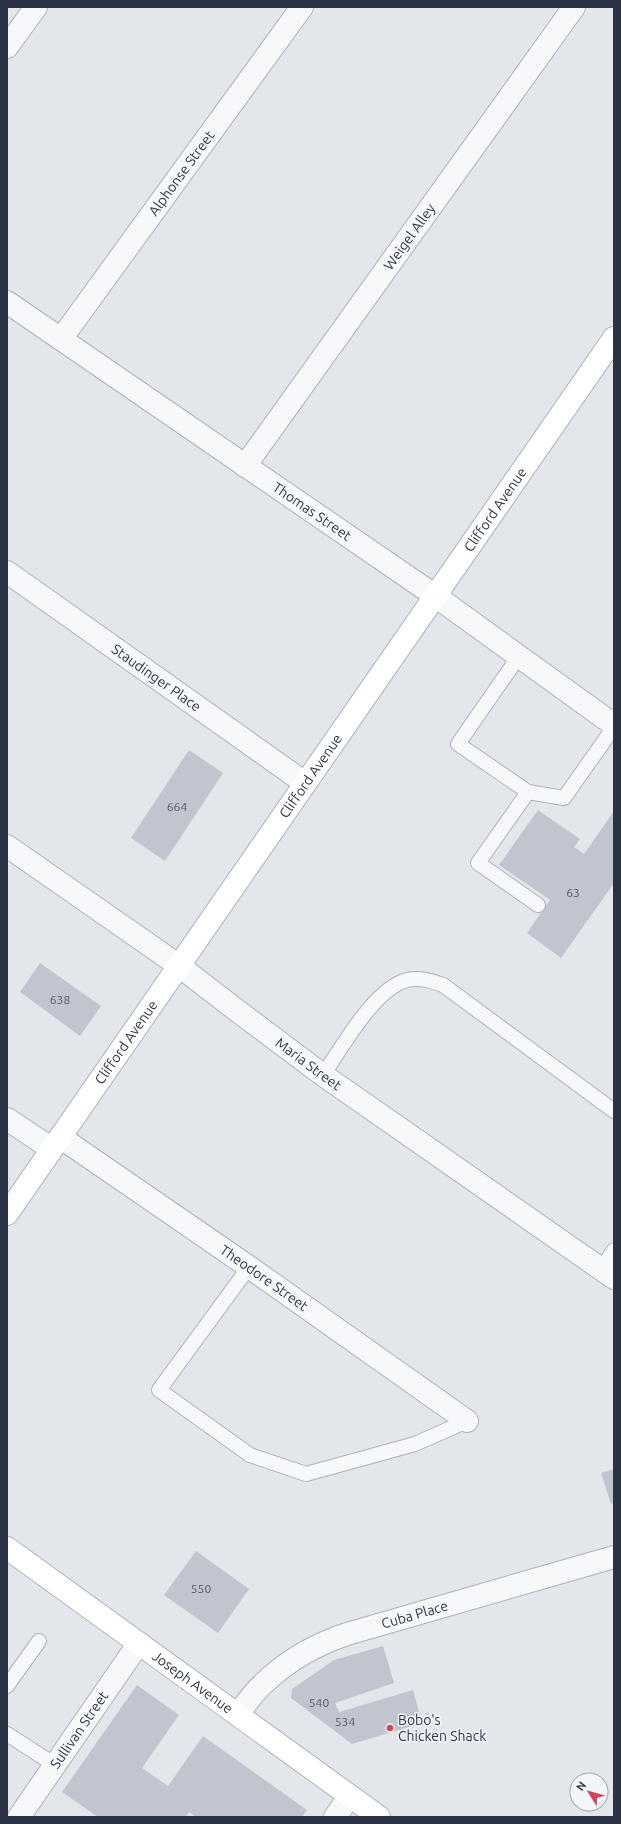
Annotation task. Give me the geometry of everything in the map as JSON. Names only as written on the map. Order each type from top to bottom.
[{"type":"main road","name":"Clifford Avenue","points":[[7,1214],[434,595],[614,338]]},
{"type":"main road","name":"Joseph Avenue","points":[[7,1548],[379,1817]]},
{"type":"street","points":[[7,47],[36,7]]},
{"type":"street","name":"Alphonse Street","points":[[61,339],[302,7]]},
{"type":"street","name":"Weigel Alley","points":[[245,466],[574,7]]},
{"type":"street","name":"Thomas Street","points":[[7,302],[434,595],[614,726]]},
{"type":"street","name":"Staudinger Place","points":[[7,572],[305,783]]},
{"type":"street","name":"Maria Street","points":[[7,846],[178,965],[235,1010],[323,1075],[607,1273]]},
{"type":"street","name":"Theodore Street","points":[[7,1119],[56,1143],[249,1267],[467,1421]]},
{"type":"street","name":"Cuba Place","points":[[238,1714],[264,1682],[293,1661],[326,1642],[347,1634],[614,1558]]},
{"type":"street","name":"Sullivan Street","points":[[19,1817],[139,1643]]},
{"type":"street","points":[[335,1817],[350,1796]]},
{"type":"lane","points":[[519,656],[458,744],[528,792],[564,798],[614,726]]},
{"type":"lane","points":[[528,792],[478,863],[538,905]]},
{"type":"lane","points":[[323,1075],[374,1001],[391,986],[408,980],[425,979],[443,986],[614,1111]]},
{"type":"lane","points":[[607,1273],[614,1250]]},
{"type":"lane","points":[[249,1267],[159,1390],[250,1455],[306,1474],[415,1444],[467,1421]]},
{"type":"lane","points":[[7,1686],[39,1641]]},
{"type":"lane","points":[[7,1734],[55,1765]]},
{"type":"building","points":[[189,750],[223,773],[165,861],[131,838]]},
{"type":"building","points":[[538,810],[580,839],[574,847],[584,854],[614,811],[614,883],[561,958],[527,933],[550,900],[499,865]]},
{"type":"building","points":[[40,963],[101,1006],[80,1036],[20,992]]},
{"type":"building","points":[[614,1469],[614,1503],[611,1504],[601,1473]]},
{"type":"building","points":[[196,1551],[249,1589],[218,1633],[164,1595]]},
{"type":"building","points":[[383,1646],[394,1683],[335,1703],[339,1712],[413,1690],[422,1723],[352,1744],[291,1698],[292,1689],[334,1660]]},
{"type":"building","points":[[137,1685],[179,1715],[142,1768],[168,1786],[203,1736],[307,1810],[302,1817],[196,1817],[189,1812],[186,1817],[98,1817],[62,1792]]},
{"type":"place","name":"Bobo's Chicken Shack","points":[[390,1728]]}]
